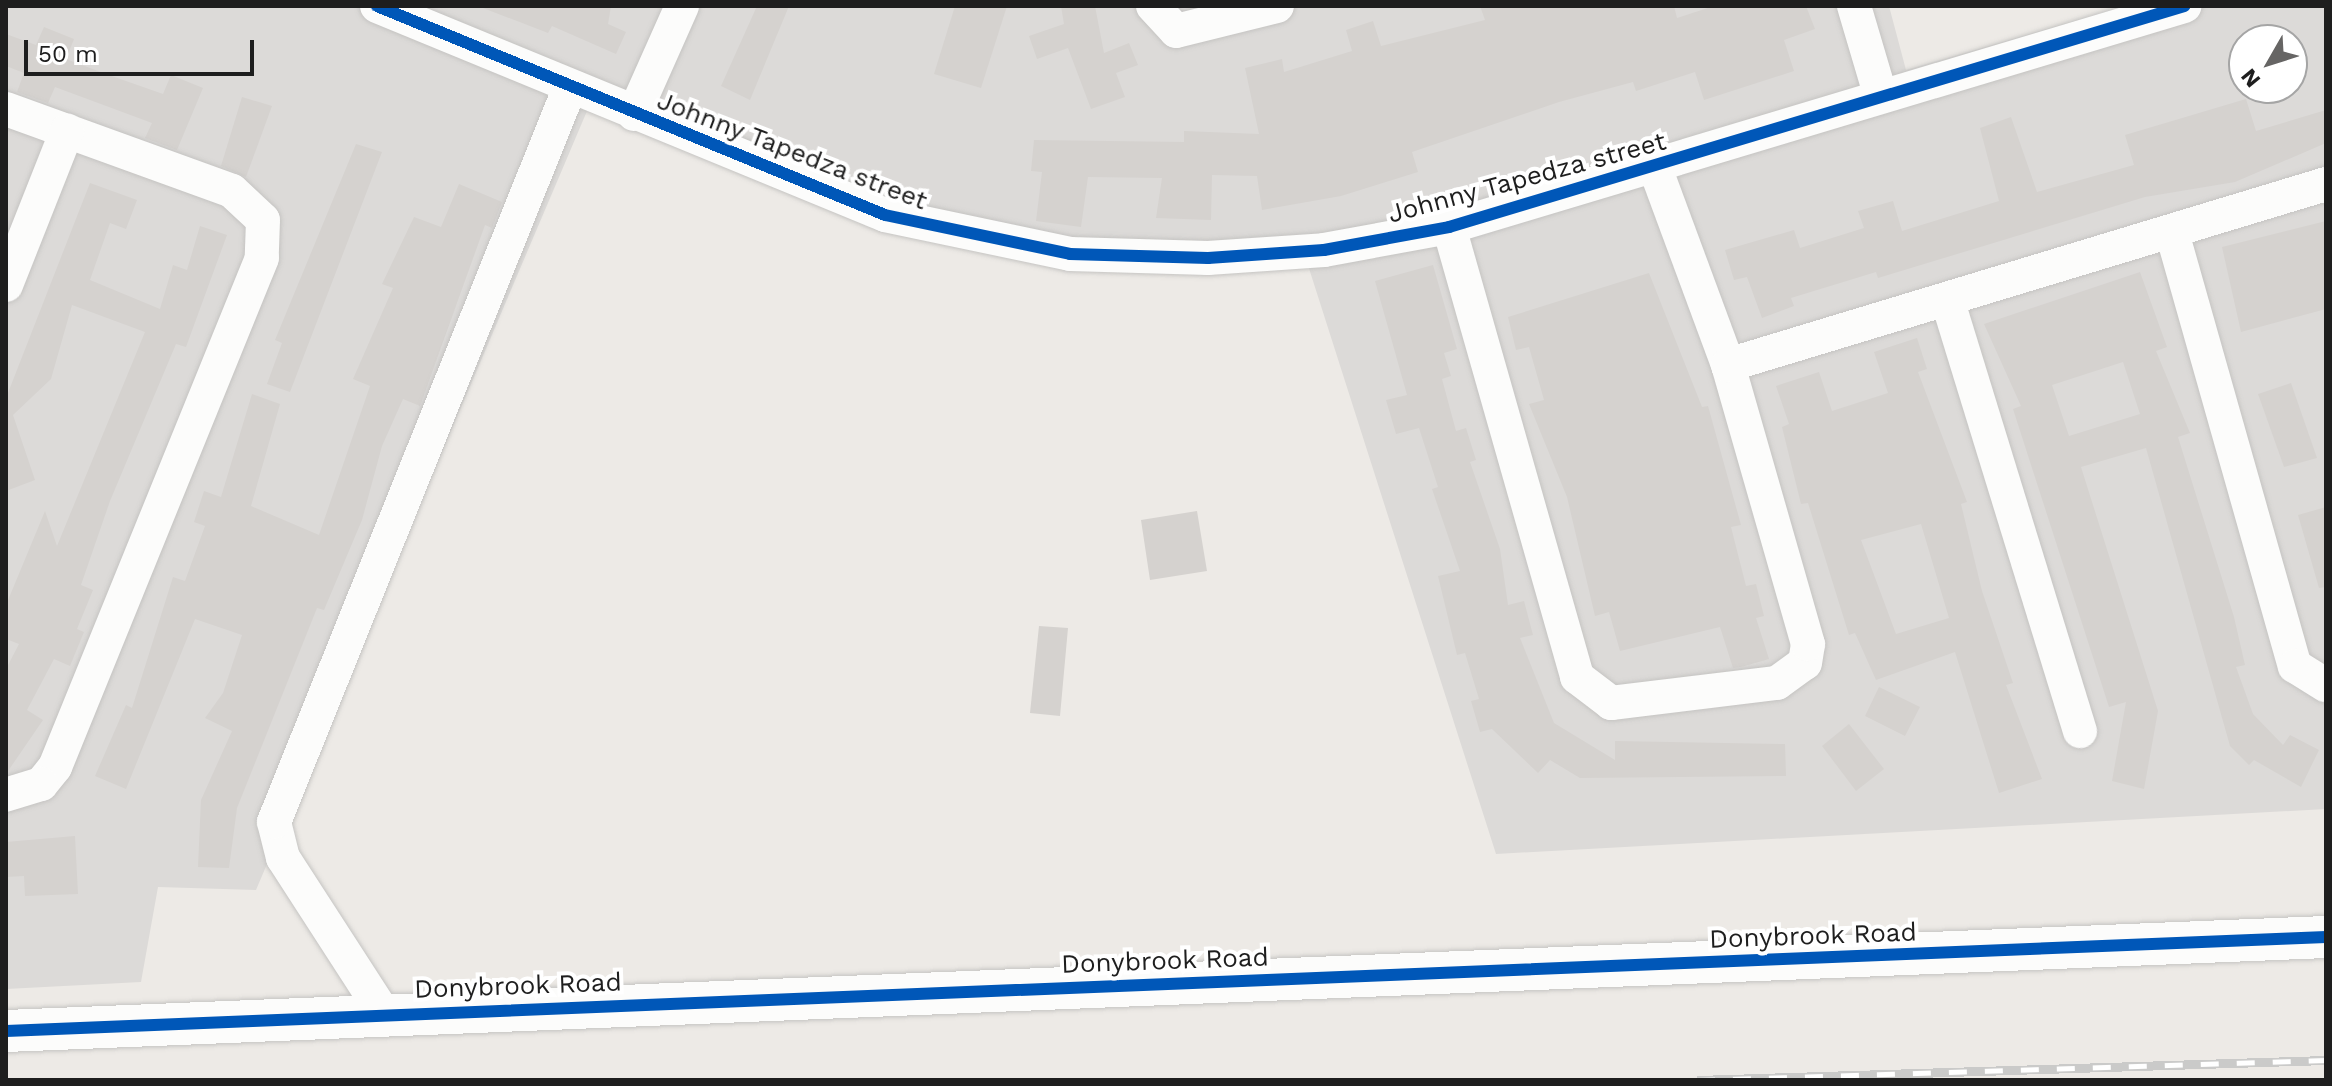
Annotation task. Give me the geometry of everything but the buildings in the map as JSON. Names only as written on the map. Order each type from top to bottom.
[{"type":"street","name":"Johnny Tapedza street","points":[[377,6],[429,17],[570,87],[885,215],[1070,254],[1237,256],[1324,250],[1449,227],[1656,170],[1880,94],[2184,6]]},
{"type":"street","points":[[634,114],[682,6]]},
{"type":"street","points":[[1153,6],[1176,31],[1277,6]]},
{"type":"street","points":[[1854,6],[1880,94]]},
{"type":"street","points":[[384,1014],[283,858],[274,822],[570,87]]},
{"type":"street","points":[[6,109],[232,191],[263,220],[262,258],[55,767],[41,784],[6,795]]},
{"type":"street","points":[[6,285],[67,131]]},
{"type":"street","points":[[1449,227],[1577,677],[1599,699],[1777,683],[1805,663],[1808,644],[1728,365],[1656,170]]},
{"type":"street","points":[[1728,365],[2173,236],[2326,184]]},
{"type":"street","points":[[2173,236],[2295,666],[2326,685]]},
{"type":"street","points":[[1948,302],[2080,731]]},
{"type":"street","name":"Donybrook Road","points":[[6,1031],[2326,937]]},
{"type":"shaded area","points":[[6,6],[1889,6],[1906,70],[2126,6],[2326,6],[2326,809],[1496,854],[1306,259],[1000,254],[593,97],[256,890],[158,887],[141,982],[6,989]]},
{"type":"railway","points":[[1697,1080],[2326,1060]]},
{"type":"cycle path","points":[[377,6],[885,215],[1070,254],[1208,258],[1324,250],[1449,227],[2184,6]]},
{"type":"cycle path","points":[[6,1031],[2326,937]]}]
